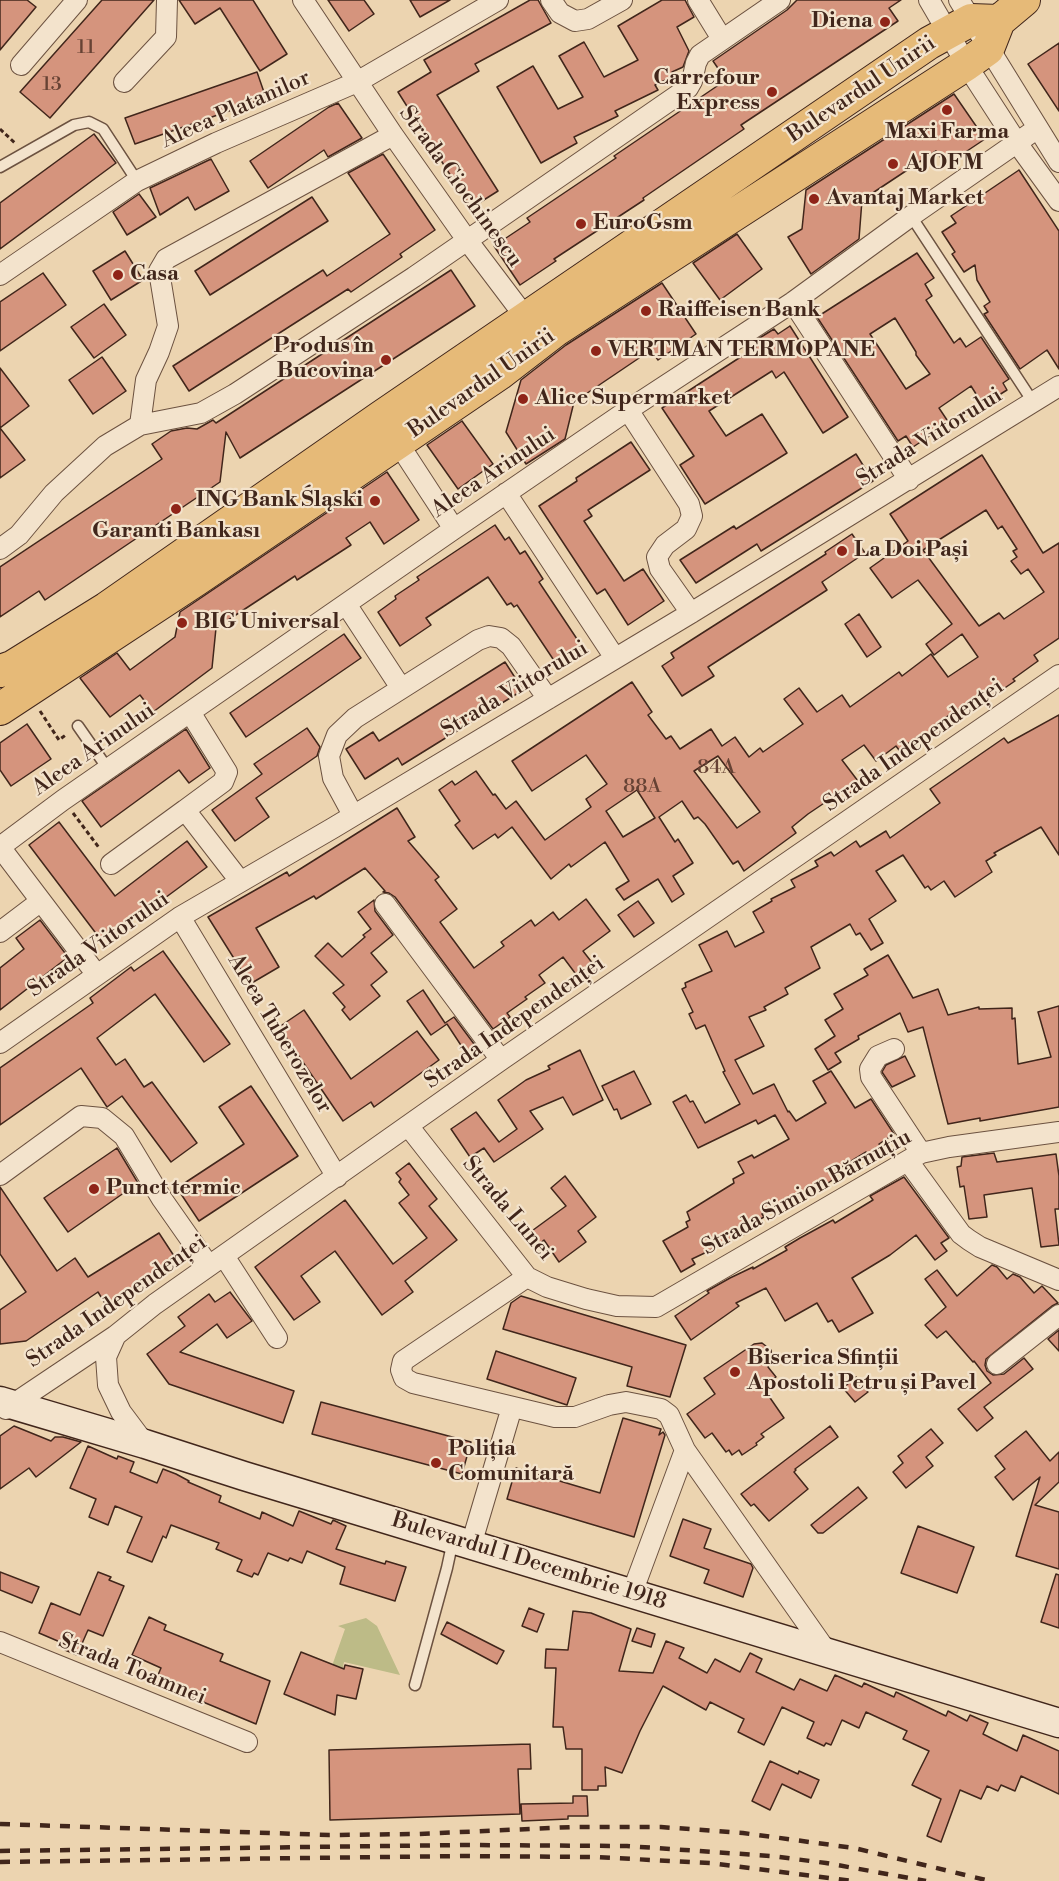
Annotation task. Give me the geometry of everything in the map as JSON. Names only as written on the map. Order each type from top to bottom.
[{"type":"main road","name":"Bulevardul Unirii","points":[[0,709],[499,374],[556,330],[972,31],[1024,0]]},
{"type":"main road","name":"Bulevardul Unirii","points":[[0,671],[12,667],[107,608],[929,43],[972,31]]},
{"type":"main road","name":"Bulevardul 1 Decembrie 1918","points":[[4,1406],[145,1444],[1059,1723]]},
{"type":"street","points":[[21,65],[77,0]]},
{"type":"street","points":[[124,82],[166,37],[167,0]]},
{"type":"street","name":"Strada Ciochinescu","points":[[303,0],[393,135],[467,240],[526,318]]},
{"type":"street","name":"Aleea Platanilor","points":[[0,274],[137,181],[216,143],[357,82],[498,0]]},
{"type":"street","points":[[551,0],[560,13],[574,21],[588,19],[622,0]]},
{"type":"street","points":[[698,0],[722,39]]},
{"type":"street","points":[[0,549],[19,535],[54,494],[105,446],[140,425],[201,413],[235,394],[404,284],[688,88],[700,55],[780,0]]},
{"type":"street","points":[[929,0],[972,31],[1059,162]]},
{"type":"street","points":[[972,31],[1017,143],[1059,201]]},
{"type":"street","name":"Aleea Arinului","points":[[0,847],[63,800],[506,493],[793,302],[910,216],[1038,128]]},
{"type":"street","points":[[140,425],[146,380],[168,326],[159,271],[166,259],[393,135]]},
{"type":"street","points":[[793,302],[909,480]]},
{"type":"street","name":"Strada Viitorului","points":[[0,1043],[180,917],[691,613],[1059,386]]},
{"type":"street","points":[[628,410],[689,504],[692,516],[686,529],[664,545],[657,557],[660,569],[691,613]]},
{"type":"street","points":[[398,443],[454,529]]},
{"type":"street","points":[[506,493],[615,658]]},
{"type":"street","points":[[346,604],[401,688]]},
{"type":"street","points":[[353,815],[333,778],[329,756],[337,735],[355,718],[478,640],[489,636],[501,638],[511,646],[548,699]]},
{"type":"street","name":"Strada Independenței","points":[[4,1406],[116,1336],[155,1304],[501,1060],[1059,675]]},
{"type":"street","points":[[111,864],[223,782],[227,772],[190,712]]},
{"type":"street","points":[[186,810],[240,881]]},
{"type":"street","points":[[0,847],[97,975]]},
{"type":"street","points":[[0,932],[41,901]]},
{"type":"street","points":[[385,904],[501,1060]]},
{"type":"street","name":"Aleea Tuberozelor","points":[[180,917],[337,1177]]},
{"type":"street","points":[[894,1049],[878,1056],[870,1069],[871,1077],[914,1157],[961,1234],[980,1247],[1059,1280]]},
{"type":"street","points":[[0,1174],[81,1116],[102,1118],[124,1136],[162,1200],[216,1261],[277,1338]]},
{"type":"street","name":"Strada Lunei","points":[[409,1126],[527,1276],[547,1287],[586,1299],[617,1306],[656,1307]]},
{"type":"street","name":"Strada Simion Bărnuțiu","points":[[656,1307],[914,1157],[949,1147],[1059,1132]]},
{"type":"street","points":[[527,1276],[404,1361],[401,1370],[404,1378],[413,1383],[555,1417],[575,1417],[609,1405],[626,1402],[661,1409],[669,1415],[685,1450],[827,1652]]},
{"type":"street","points":[[997,1364],[1059,1315]]},
{"type":"street","points":[[116,1336],[106,1358],[108,1384],[121,1412],[145,1444]]},
{"type":"street","points":[[462,1542],[512,1407]]},
{"type":"street","points":[[632,1593],[685,1450]]},
{"type":"street","name":"Strada Toamnei","points":[[0,1642],[247,1742]]},
{"type":"lane","points":[[0,167],[74,125],[89,122],[103,129],[137,181]]},
{"type":"lane","points":[[910,216],[1033,402]]},
{"type":"lane","points":[[78,726],[108,769]]},
{"type":"lane","points":[[415,1684],[447,1568],[462,1542]]},
{"type":"path","points":[[0,129],[24,152]]},
{"type":"path","points":[[63,800],[111,864]]},
{"type":"shaded area","points":[[366,1618],[377,1626],[400,1675],[344,1662],[340,1681],[321,1697],[345,1629],[338,1626]]},
{"type":"building","points":[[0,0],[27,0],[36,7],[0,50]]},
{"type":"building","points":[[102,0],[154,0],[50,118],[20,92]]},
{"type":"building","points":[[179,0],[253,0],[287,54],[260,71],[220,8],[195,24]]},
{"type":"building","points":[[328,0],[364,0],[374,14],[349,31]]},
{"type":"building","points":[[410,0],[450,0],[420,17]]},
{"type":"building","points":[[530,0],[538,0],[551,23],[475,64],[479,71],[437,95],[498,191],[471,208],[398,92],[431,72],[424,60]]},
{"type":"building","points":[[662,0],[685,0],[694,17],[677,27],[689,51],[683,67],[672,72],[674,76],[655,85],[658,90],[615,111],[618,116],[574,137],[577,143],[541,163],[497,87],[533,66],[558,109],[583,97],[559,56],[584,42],[604,77],[638,60],[618,26]]},
{"type":"building","points":[[797,0],[901,0],[889,8],[898,21],[741,125],[744,129],[643,198],[644,200],[554,259],[556,261],[520,285],[494,246],[530,222],[527,218],[726,80],[713,61],[787,10]]},
{"type":"building","points":[[1059,43],[1059,111],[1028,64]]},
{"type":"building","points":[[257,72],[266,98],[135,144],[125,118]]},
{"type":"building","points":[[954,94],[985,139],[946,165],[936,151],[862,200],[859,239],[811,274],[788,237],[802,229],[806,190]]},
{"type":"building","points":[[338,103],[362,138],[328,157],[324,150],[268,188],[250,161]]},
{"type":"building","points":[[94,134],[116,163],[0,249],[0,203]]},
{"type":"building","points":[[383,154],[435,230],[400,254],[402,257],[351,292],[348,289],[189,391],[173,366],[323,270],[327,276],[390,234],[348,173]]},
{"type":"building","points":[[211,159],[229,191],[195,210],[188,197],[160,215],[150,188]]},
{"type":"building","points":[[1019,170],[1059,231],[1059,369],[1047,350],[1020,369],[984,314],[988,312],[984,306],[990,302],[977,280],[975,265],[964,272],[952,254],[955,252],[942,232],[956,223],[951,216]]},
{"type":"building","points":[[139,194],[156,217],[127,235],[113,212]]},
{"type":"building","points":[[312,197],[328,221],[210,295],[195,271]]},
{"type":"building","points":[[737,234],[762,269],[720,300],[693,263]]},
{"type":"building","name":"Casa","points":[[125,251],[143,280],[111,300],[93,271]]},
{"type":"building","points":[[917,253],[934,278],[925,284],[932,296],[926,300],[954,343],[960,338],[966,347],[981,337],[1009,379],[1003,383],[1007,390],[983,405],[971,386],[939,408],[949,423],[913,447],[906,436],[898,441],[817,317]],"holes":[[[895,318],[930,374],[906,389],[870,334]]]},
{"type":"building","points":[[451,270],[475,306],[240,458],[226,432],[220,482],[45,600],[39,591],[0,617],[0,567],[162,459],[152,444],[171,431],[197,429],[213,420],[216,423]]},
{"type":"building","points":[[43,273],[66,305],[0,351],[0,302]]},
{"type":"building","points":[[662,283],[696,334],[658,360],[651,350],[574,402],[565,439],[526,464],[506,432],[521,380],[566,345]]},
{"type":"building","points":[[104,304],[126,335],[94,358],[71,327]]},
{"type":"building","points":[[790,326],[848,417],[823,433],[784,372],[776,378],[772,371],[709,411],[726,436],[762,414],[787,453],[705,504],[680,465],[694,456],[662,408],[756,347],[753,342],[774,329],[778,334]]},
{"type":"building","points":[[102,357],[126,391],[93,414],[69,380]]},
{"type":"building","points":[[0,368],[29,406],[0,428]]},
{"type":"building","points":[[462,421],[493,464],[458,489],[427,445]]},
{"type":"building","points":[[0,428],[25,460],[0,478]]},
{"type":"building","points":[[631,442],[650,470],[588,510],[592,516],[584,521],[624,581],[643,569],[664,601],[628,625],[605,589],[597,594],[539,506],[577,481],[576,478]]},
{"type":"building","points":[[856,454],[873,481],[761,551],[757,544],[696,583],[680,560],[734,526],[736,529]]},
{"type":"building","points":[[982,455],[1043,553],[1059,543],[1059,638],[1034,655],[1038,661],[1013,679],[1015,681],[990,698],[985,692],[936,724],[941,732],[929,739],[924,732],[899,750],[896,746],[876,761],[864,745],[842,760],[861,785],[849,794],[845,789],[808,814],[792,827],[796,833],[744,871],[738,861],[733,864],[705,824],[698,817],[694,819],[682,801],[659,817],[675,842],[678,839],[693,863],[673,876],[684,894],[672,902],[658,879],[624,900],[616,889],[629,881],[605,842],[571,867],[569,864],[551,879],[512,827],[498,838],[495,834],[473,849],[455,825],[460,821],[439,790],[452,781],[455,785],[476,771],[506,809],[516,801],[545,840],[591,807],[586,799],[607,784],[586,755],[532,791],[512,761],[632,682],[652,712],[648,715],[666,739],[671,736],[680,749],[711,729],[722,746],[735,737],[749,757],[760,748],[763,752],[803,724],[784,699],[799,688],[817,712],[842,695],[850,707],[899,672],[902,676],[931,654],[948,677],[978,657],[962,634],[934,655],[926,644],[952,624],[918,580],[892,598],[870,568],[908,541],[890,514]],"holes":[[[986,510],[998,529],[1002,526],[1017,549],[1013,551],[1017,557],[1011,561],[1021,574],[1028,569],[1044,592],[1004,619],[999,613],[979,626],[923,550]],[[718,756],[760,812],[737,828],[694,771]],[[637,790],[655,818],[623,837],[606,811]]]},
{"type":"building","points":[[387,472],[419,520],[384,544],[370,522],[346,538],[351,545],[297,580],[295,576],[216,628],[212,668],[153,712],[140,695],[110,717],[80,678],[117,653],[130,670],[175,637],[180,612]]},
{"type":"building","points":[[495,525],[505,540],[509,537],[520,554],[525,551],[543,579],[539,582],[583,648],[557,665],[517,605],[514,607],[511,603],[507,605],[488,577],[426,618],[431,625],[400,646],[378,612],[396,599],[395,596],[419,580],[417,577]]},
{"type":"building","points":[[852,534],[865,553],[822,582],[827,590],[708,667],[714,676],[682,696],[662,666],[674,658],[671,653],[826,554],[825,552]]},
{"type":"building","points":[[859,614],[881,647],[867,657],[845,624]]},
{"type":"building","points":[[344,634],[361,658],[246,737],[230,713]]},
{"type":"building","points":[[505,662],[523,690],[402,765],[398,758],[365,779],[346,749],[373,732],[379,741]]},
{"type":"building","points":[[1059,715],[1059,855],[1041,827],[994,853],[996,855],[986,861],[992,872],[955,897],[944,881],[931,890],[928,886],[925,888],[903,855],[876,871],[896,901],[869,919],[883,943],[871,950],[860,933],[856,935],[850,924],[811,947],[820,968],[785,988],[788,994],[764,1007],[766,1010],[749,1017],[764,1046],[735,1060],[753,1094],[774,1084],[788,1112],[796,1121],[826,1103],[813,1081],[831,1071],[855,1108],[871,1099],[894,1134],[879,1144],[882,1148],[869,1157],[866,1152],[830,1174],[834,1179],[819,1189],[820,1191],[791,1207],[787,1200],[762,1214],[764,1217],[746,1227],[749,1232],[692,1259],[695,1264],[681,1272],[663,1241],[688,1227],[686,1222],[690,1220],[687,1212],[734,1183],[733,1179],[744,1173],[738,1162],[752,1155],[754,1158],[789,1139],[775,1115],[758,1124],[756,1120],[698,1148],[673,1102],[686,1095],[690,1102],[693,1101],[705,1123],[740,1104],[723,1072],[725,1071],[705,1025],[696,1029],[689,1014],[693,1012],[682,989],[686,987],[685,983],[712,971],[699,945],[727,931],[735,947],[764,932],[753,912],[772,901],[771,899],[795,887],[791,880],[818,866],[815,861],[831,852],[834,856],[856,841],[860,847],[886,831],[890,838],[940,803],[930,789],[1004,738],[1008,743]]},
{"type":"building","points":[[27,724],[51,759],[11,786],[0,770],[0,743]]},
{"type":"building","points":[[307,728],[320,747],[317,756],[256,798],[269,817],[235,841],[212,810],[262,774],[254,764]]},
{"type":"building","points":[[186,729],[210,768],[189,783],[179,770],[101,827],[82,801]]},
{"type":"building","points":[[397,808],[415,837],[408,841],[439,877],[435,880],[457,909],[440,922],[474,968],[504,946],[501,942],[531,920],[535,926],[553,912],[559,920],[586,899],[610,931],[583,951],[597,969],[581,981],[563,957],[539,975],[545,983],[525,997],[527,999],[507,1013],[510,1017],[493,1029],[395,897],[383,892],[385,891],[365,868],[316,899],[314,896],[256,928],[279,967],[250,984],[208,917],[287,872],[289,876]]},
{"type":"building","points":[[59,822],[115,896],[187,841],[207,867],[139,917],[136,913],[101,940],[29,845]]},
{"type":"building","points":[[374,900],[375,911],[393,935],[371,953],[387,972],[371,985],[380,996],[350,1020],[342,1010],[345,1007],[333,993],[344,985],[315,956],[328,943],[342,957],[365,937],[363,935],[371,929],[358,912]]},
{"type":"building","points":[[638,901],[654,923],[634,937],[618,915]]},
{"type":"building","points":[[40,920],[68,957],[0,1010],[0,968],[24,949],[16,938]]},
{"type":"building","points":[[163,951],[230,1044],[204,1062],[155,994],[97,1038],[116,1065],[125,1059],[144,1087],[152,1082],[197,1143],[171,1162],[122,1096],[107,1107],[81,1068],[0,1125],[0,1068],[93,1003],[90,998],[131,967],[134,971]]},
{"type":"building","points":[[888,955],[913,998],[938,989],[948,1015],[979,1007],[979,1009],[1012,1008],[1012,1019],[1015,1018],[1018,1064],[1051,1057],[1038,1012],[1059,1006],[1059,1107],[980,1121],[980,1118],[948,1124],[923,1027],[908,1032],[900,1013],[858,1036],[859,1039],[835,1053],[841,1062],[828,1070],[815,1049],[835,1036],[825,1020],[843,1009],[834,994],[868,975],[864,969]]},
{"type":"building","points":[[423,990],[445,1023],[454,1017],[480,1052],[470,1059],[447,1024],[431,1035],[407,1001]]},
{"type":"building","points":[[304,1010],[351,1079],[417,1031],[439,1060],[374,1107],[371,1102],[343,1121],[279,1027]]},
{"type":"building","points":[[580,1050],[603,1100],[573,1115],[563,1097],[530,1111],[543,1129],[494,1162],[484,1148],[470,1157],[451,1129],[476,1112],[499,1142],[517,1129],[498,1100],[526,1080],[550,1069],[548,1066]]},
{"type":"building","points":[[905,1056],[915,1076],[892,1087],[882,1072],[886,1065]]},
{"type":"building","points":[[634,1071],[651,1104],[621,1119],[602,1086]]},
{"type":"building","points":[[251,1086],[298,1156],[199,1221],[177,1188],[244,1144],[219,1107]]},
{"type":"building","name":"Punct termic","points":[[117,1148],[138,1183],[68,1232],[44,1198]]},
{"type":"building","points":[[994,1153],[997,1162],[1056,1154],[1059,1209],[1055,1209],[1059,1245],[1041,1247],[1032,1188],[984,1195],[987,1217],[969,1219],[964,1186],[960,1187],[957,1167],[961,1166],[962,1157]]},
{"type":"building","points":[[409,1163],[437,1199],[429,1206],[457,1240],[405,1281],[413,1292],[382,1315],[335,1251],[301,1276],[320,1302],[294,1320],[255,1267],[345,1200],[393,1264],[427,1238],[399,1203],[409,1195],[399,1182],[401,1179],[396,1173]]},
{"type":"building","points":[[565,1176],[596,1217],[578,1231],[586,1242],[559,1262],[544,1240],[538,1245],[529,1233],[566,1206],[551,1188]]},
{"type":"building","points":[[904,1177],[949,1238],[941,1243],[947,1251],[935,1260],[916,1235],[890,1255],[852,1278],[873,1313],[839,1332],[832,1320],[828,1322],[817,1303],[785,1321],[766,1288],[736,1303],[739,1306],[691,1340],[675,1316],[709,1293],[707,1291],[787,1250],[785,1247],[833,1220],[835,1223],[873,1200],[870,1196]]},
{"type":"building","points":[[0,1187],[57,1271],[75,1258],[88,1277],[159,1233],[176,1259],[106,1305],[98,1292],[26,1341],[0,1344],[0,1310],[26,1292],[0,1254]]},
{"type":"building","points":[[992,1265],[997,1267],[1007,1279],[1013,1274],[1020,1277],[1034,1293],[1042,1286],[1058,1303],[986,1359],[987,1371],[993,1375],[1004,1374],[1024,1358],[1033,1369],[984,1407],[993,1418],[977,1431],[958,1409],[991,1383],[946,1331],[937,1338],[925,1325],[946,1307],[925,1279],[937,1270],[957,1296]]},
{"type":"building","points":[[230,1292],[252,1321],[227,1338],[217,1324],[180,1352],[294,1391],[283,1423],[169,1384],[147,1354],[185,1326],[178,1317],[209,1294],[215,1302]]},
{"type":"building","points":[[521,1296],[686,1345],[670,1397],[627,1386],[632,1367],[503,1329],[511,1303]]},
{"type":"building","points":[[1059,1330],[1059,1351],[1048,1339]]},
{"type":"building","points":[[762,1343],[771,1350],[772,1359],[768,1367],[776,1377],[767,1383],[771,1389],[766,1392],[784,1418],[761,1434],[764,1437],[756,1443],[757,1445],[742,1455],[739,1450],[732,1455],[729,1450],[726,1452],[712,1433],[705,1438],[687,1414],[715,1394],[704,1378],[754,1344]]},
{"type":"building","points":[[496,1351],[576,1378],[567,1405],[487,1379]]},
{"type":"building","points":[[856,1377],[868,1392],[855,1402],[843,1388]]},
{"type":"building","points":[[321,1402],[471,1442],[462,1474],[312,1434]]},
{"type":"building","points":[[623,1418],[661,1429],[659,1435],[663,1432],[665,1435],[634,1537],[507,1499],[516,1468],[600,1493]]},
{"type":"building","points":[[14,1426],[51,1441],[55,1437],[63,1437],[81,1442],[36,1477],[29,1468],[0,1489],[0,1436]]},
{"type":"building","points":[[830,1426],[838,1437],[795,1469],[794,1472],[808,1489],[769,1521],[754,1504],[751,1506],[741,1494]]},
{"type":"building","points":[[931,1429],[943,1443],[926,1457],[933,1466],[906,1488],[893,1472],[903,1463],[898,1456]]},
{"type":"building","points":[[1026,1431],[1050,1461],[1059,1452],[1059,1482],[1035,1505],[1059,1512],[1059,1569],[1016,1556],[1040,1477],[1013,1500],[995,1477],[1005,1469],[995,1456]]},
{"type":"building","points":[[88,1446],[117,1459],[118,1456],[134,1462],[130,1472],[157,1483],[163,1469],[176,1474],[188,1482],[221,1496],[219,1502],[260,1519],[262,1512],[293,1526],[299,1511],[331,1524],[333,1520],[346,1526],[336,1549],[385,1564],[386,1561],[406,1567],[395,1601],[340,1584],[345,1567],[307,1551],[302,1563],[290,1558],[288,1561],[268,1553],[258,1575],[254,1573],[252,1577],[237,1571],[242,1560],[216,1549],[219,1543],[171,1525],[166,1538],[163,1536],[152,1562],[127,1552],[142,1517],[115,1506],[108,1525],[89,1517],[96,1499],[70,1488]]},
{"type":"building","points":[[858,1487],[867,1498],[823,1533],[818,1533],[811,1525]]},
{"type":"building","points":[[683,1519],[711,1529],[704,1548],[751,1564],[753,1568],[743,1597],[704,1583],[709,1570],[670,1556]]},
{"type":"building","points":[[918,1526],[974,1547],[957,1593],[901,1573]]},
{"type":"building","points":[[0,1572],[39,1587],[32,1603],[0,1590]]},
{"type":"building","points":[[98,1572],[111,1577],[109,1580],[124,1586],[103,1636],[88,1630],[77,1655],[65,1650],[67,1645],[39,1633],[51,1603],[80,1615]]},
{"type":"building","points":[[1056,1574],[1059,1575],[1059,1628],[1041,1622]]},
{"type":"building","points":[[529,1608],[544,1614],[537,1632],[522,1626]]},
{"type":"building","points":[[573,1611],[591,1613],[631,1629],[619,1671],[653,1673],[666,1641],[684,1648],[679,1658],[707,1673],[715,1659],[740,1672],[750,1653],[762,1659],[756,1672],[794,1690],[800,1679],[827,1691],[835,1675],[862,1687],[864,1683],[894,1697],[896,1692],[946,1716],[948,1711],[967,1721],[970,1715],[988,1723],[983,1734],[1017,1751],[1023,1735],[1059,1751],[1059,1794],[1021,1776],[1015,1791],[1001,1785],[998,1791],[987,1786],[981,1799],[960,1790],[941,1842],[927,1836],[941,1799],[912,1785],[929,1751],[903,1739],[907,1731],[866,1712],[859,1728],[842,1720],[831,1745],[826,1743],[824,1746],[807,1738],[814,1722],[782,1707],[764,1745],[738,1732],[744,1719],[710,1702],[706,1710],[663,1686],[622,1773],[605,1767],[606,1786],[598,1786],[598,1790],[582,1790],[582,1749],[566,1749],[563,1727],[553,1727],[556,1668],[545,1668],[546,1649],[568,1650]]},
{"type":"building","points":[[149,1617],[166,1625],[164,1630],[223,1654],[220,1661],[270,1681],[256,1724],[155,1682],[161,1668],[132,1655]]},
{"type":"building","points":[[447,1622],[504,1651],[497,1664],[441,1634]]},
{"type":"building","points":[[637,1628],[655,1634],[651,1647],[632,1641]]},
{"type":"building","points":[[301,1652],[344,1669],[345,1665],[363,1669],[356,1699],[337,1695],[335,1715],[284,1694]]},
{"type":"building","points":[[530,1744],[531,1769],[518,1769],[520,1814],[330,1820],[329,1750]]},
{"type":"building","points":[[770,1761],[798,1774],[799,1771],[819,1780],[811,1798],[782,1784],[770,1810],[752,1801]]},
{"type":"building","points":[[573,1796],[587,1796],[588,1816],[522,1821],[521,1804],[573,1803]]},
{"type":"railway","points":[[0,1824],[329,1835],[418,1834],[573,1827],[661,1827],[743,1833],[854,1848],[990,1881]]},
{"type":"railway","points":[[0,1851],[464,1845],[627,1846],[771,1856],[826,1863],[926,1881]]},
{"type":"railway","points":[[0,1862],[462,1856],[594,1857],[710,1863],[853,1881]]},
{"type":"place","name":"Diena","points":[[885,22]]},
{"type":"place","name":"Carrefour Express","points":[[772,92]]},
{"type":"place","name":"Maxi Farma","points":[[947,110]]},
{"type":"place","name":"AJOFM","points":[[893,164]]},
{"type":"place","name":"Avantaj Market","points":[[814,199]]},
{"type":"place","name":"EuroGsm","points":[[581,224]]},
{"type":"place","name":"Casa","points":[[118,275]]},
{"type":"place","name":"Raiffeisen Bank","points":[[646,311]]},
{"type":"place","name":"VERTMAN TERMOPANE","points":[[596,351]]},
{"type":"place","name":"Produs în Bucovina","points":[[386,360]]},
{"type":"place","name":"Alice Supermarket","points":[[523,399]]},
{"type":"place","name":"ING Bank Śląski","points":[[375,501]]},
{"type":"place","name":"Garanti Bankası","points":[[176,509]]},
{"type":"place","name":"La Doi Pași","points":[[842,551]]},
{"type":"place","name":"BIG Universal","points":[[182,623]]},
{"type":"place","name":"Punct termic","points":[[94,1189]]},
{"type":"place","name":"Biserica Sfinții Apostoli Petru și Pavel","points":[[735,1372]]},
{"type":"place","name":"Poliția Comunitară","points":[[436,1463]]}]
